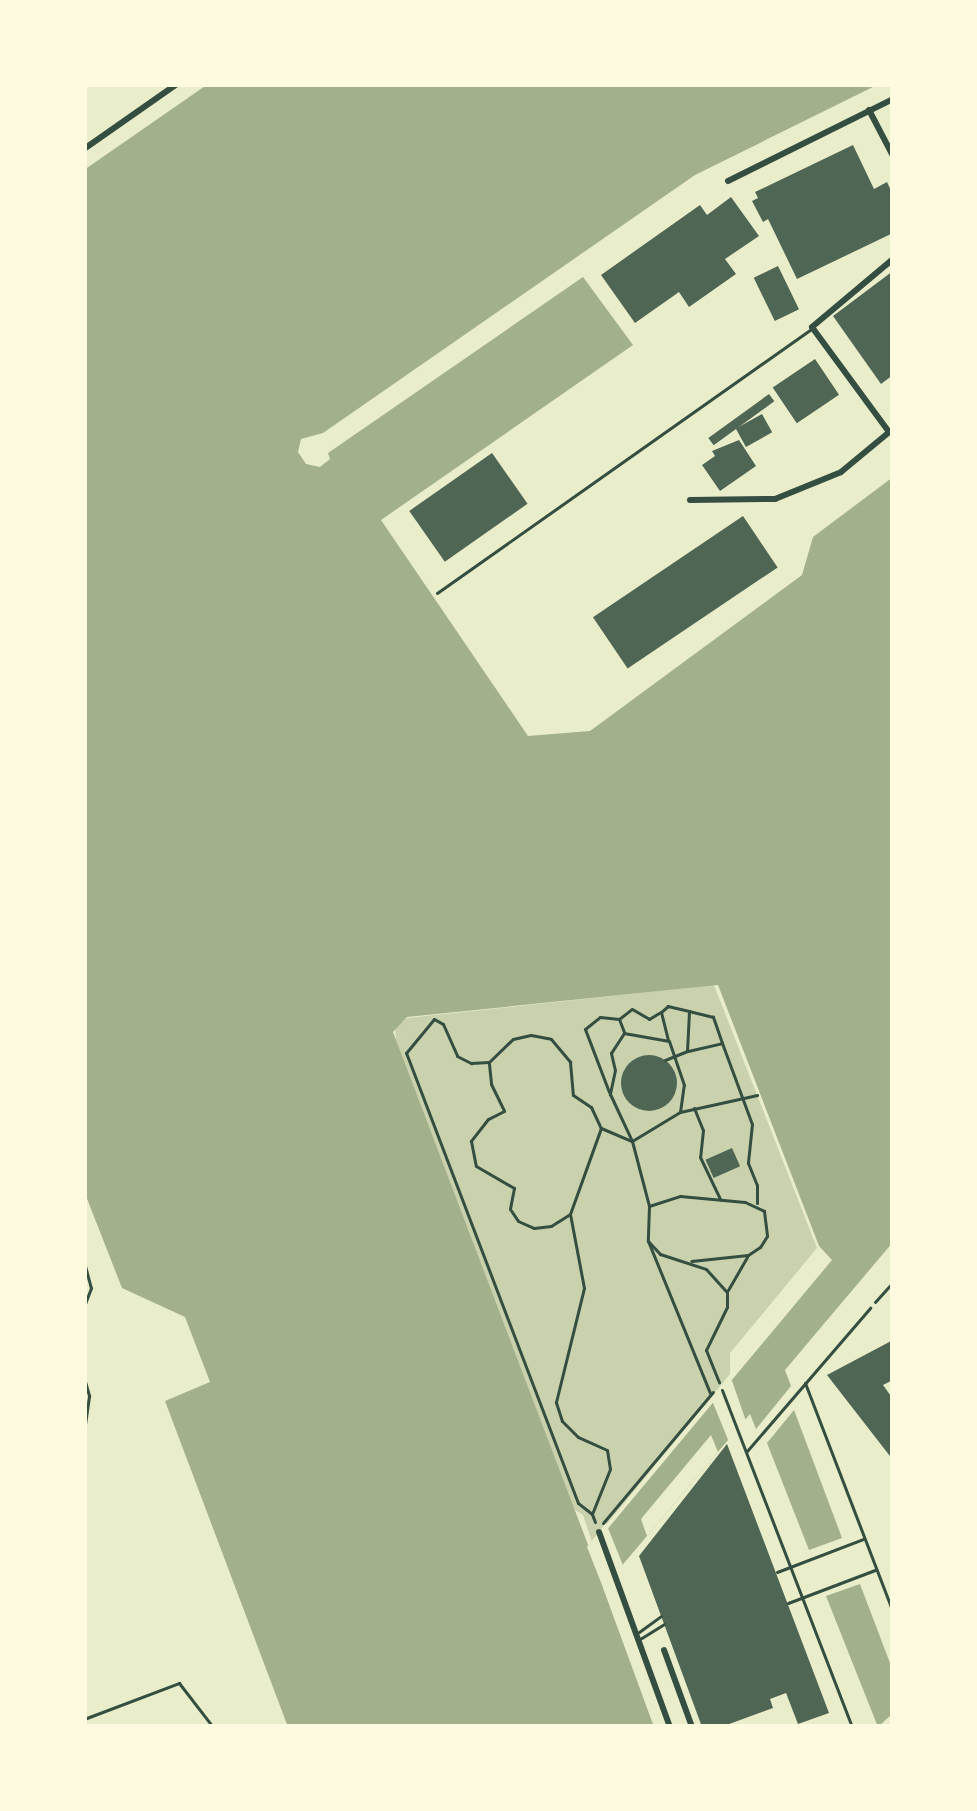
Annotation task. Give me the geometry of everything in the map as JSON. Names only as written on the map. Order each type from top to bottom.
[{"type":"street","points":[[84,149],[176,84]]},
{"type":"street","points":[[728,181],[893,99]]},
{"type":"street","points":[[869,110],[893,156]]},
{"type":"street","points":[[690,500],[775,500],[841,472],[891,430],[812,328],[831,306],[893,259]]},
{"type":"street","points":[[598,1530],[670,1727]]},
{"type":"street","points":[[668,1649],[692,1727]]},
{"type":"lane","points":[[437,593],[812,328]]},
{"type":"lane","points":[[84,1262],[91,1288],[84,1306]]},
{"type":"lane","points":[[746,1452],[870,1308]]},
{"type":"lane","points":[[84,1378],[89,1396],[84,1433]]},
{"type":"lane","points":[[805,1383],[893,1612]]},
{"type":"lane","points":[[722,1390],[851,1725]]},
{"type":"lane","points":[[777,1572],[864,1538]]},
{"type":"lane","points":[[788,1603],[876,1569]]},
{"type":"lane","points":[[638,1640],[645,1624],[661,1616]]},
{"type":"lane","points":[[638,1640],[664,1624]]},
{"type":"lane","points":[[668,1649],[670,1640]]},
{"type":"lane","points":[[84,1719],[178,1683],[213,1727]]},
{"type":"path","points":[[649,1019],[668,1006],[713,1017],[746,1099],[754,1133],[748,1163],[757,1185],[757,1205],[768,1223],[767,1236],[748,1255],[727,1292],[727,1307],[706,1350],[722,1390]]},
{"type":"path","points":[[632,1141],[601,1128],[591,1108],[573,1094],[570,1062],[551,1039],[531,1035],[513,1039],[489,1062],[471,1063],[458,1056],[443,1024],[434,1019],[406,1053],[578,1503],[592,1514],[598,1530],[711,1394],[648,1241],[649,1206],[632,1141],[585,1029],[600,1017],[619,1019],[632,1009],[649,1019]]},
{"type":"path","points":[[687,1051],[689,1011]]},
{"type":"path","points":[[661,1012],[685,1085],[680,1112]]},
{"type":"path","points":[[619,1019],[624,1033]]},
{"type":"path","points":[[648,1036],[649,1019]]},
{"type":"path","points":[[624,1033],[668,1040]]},
{"type":"path","points":[[610,1094],[615,1070],[611,1053],[624,1033]]},
{"type":"path","points":[[665,1060],[722,1043]]},
{"type":"path","points":[[489,1062],[491,1084],[503,1111],[488,1119],[471,1141],[476,1166],[514,1188],[510,1210],[518,1221],[535,1228],[551,1226],[570,1214]]},
{"type":"path","points":[[632,1141],[680,1112],[757,1095]]},
{"type":"path","points":[[694,1108],[704,1130],[700,1157],[721,1201]]},
{"type":"path","points":[[592,1514],[610,1469],[607,1450],[578,1437],[562,1421],[556,1402],[584,1288],[570,1214],[601,1128]]},
{"type":"path","points":[[649,1206],[680,1196],[757,1205]]},
{"type":"path","points":[[648,1241],[660,1254],[690,1262],[748,1255]]},
{"type":"path","points":[[690,1262],[727,1292]]},
{"type":"path","points":[[870,1308],[893,1282]]},
{"type":"shaded area","points":[[208,84],[879,84],[695,175],[323,433],[301,439],[298,452],[306,464],[320,467],[330,459],[328,453],[583,277],[633,345],[381,520],[528,736],[590,731],[802,575],[813,537],[893,477],[893,1242],[785,1370],[791,1386],[756,1429],[750,1414],[603,1588],[654,1727],[288,1727],[165,1401],[210,1382],[185,1317],[122,1288],[84,1191],[84,170]],"holes":[[[718,985],[819,1246],[832,1260],[590,1550],[393,1032],[407,1017]]]},
{"type":"shaded area","points":[[714,985],[817,1248],[730,1353],[730,1374],[592,1542],[583,1515],[574,1509],[397,1047],[395,1028],[407,1018]]},
{"type":"shaded area","points":[[794,1410],[842,1538],[809,1550],[767,1443]]},
{"type":"shaded area","points":[[860,1584],[893,1671],[893,1713],[878,1727],[826,1596]]},
{"type":"pier","points":[[730,1375],[746,1421],[729,1442],[711,1398]]},
{"type":"pier","points":[[711,1435],[718,1452],[647,1536],[641,1519]]},
{"type":"pier","points":[[606,1523],[624,1568],[604,1590],[587,1547]]},
{"type":"building","points":[[853,145],[874,189],[887,182],[893,195],[893,233],[797,279],[768,219],[763,222],[752,201],[758,198],[755,192]]},
{"type":"building","points":[[731,197],[759,236],[725,259],[736,274],[689,307],[679,292],[635,323],[601,275],[700,205],[707,215]]},
{"type":"building","points":[[778,266],[799,309],[775,321],[754,278]]},
{"type":"building","points":[[893,271],[893,375],[881,384],[833,316]]},
{"type":"building","points":[[815,359],[839,395],[797,423],[773,388]]},
{"type":"building","points":[[769,394],[774,401],[714,445],[708,438]]},
{"type":"building","points":[[762,414],[772,432],[746,447],[736,429]]},
{"type":"building","points":[[739,440],[756,466],[720,491],[702,465],[715,456],[712,451]]},
{"type":"building","points":[[492,453],[528,504],[445,562],[409,511]]},
{"type":"building","points":[[743,516],[778,567],[628,669],[593,617]]},
{"type":"building","points":[[649,1055],[669,1063],[677,1083],[669,1103],[649,1111],[629,1103],[621,1083],[629,1063]]},
{"type":"building","points":[[732,1148],[740,1166],[714,1178],[706,1160]]},
{"type":"building","points":[[893,1340],[893,1380],[883,1385],[893,1399],[893,1460],[827,1375]]},
{"type":"building","points":[[727,1444],[829,1713],[798,1724],[786,1693],[770,1699],[773,1708],[721,1727],[702,1727],[639,1556]]}]
